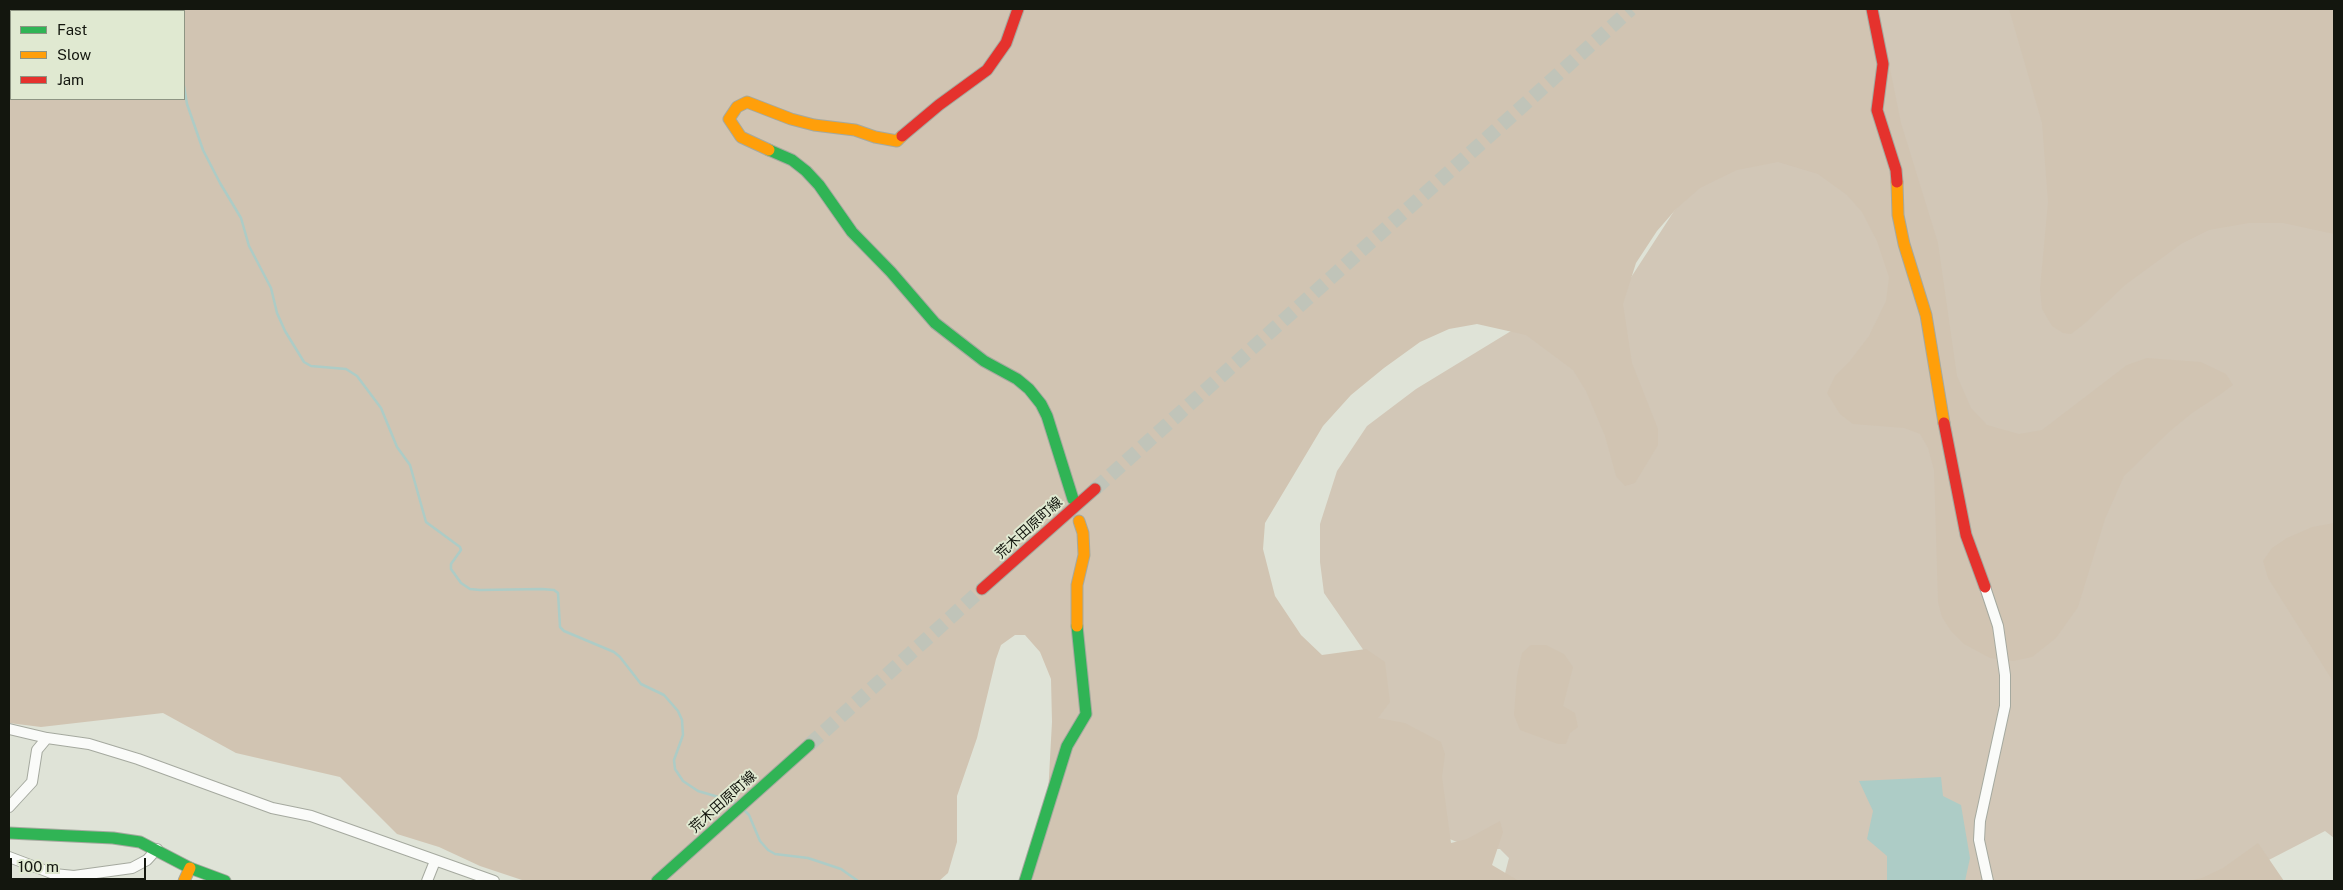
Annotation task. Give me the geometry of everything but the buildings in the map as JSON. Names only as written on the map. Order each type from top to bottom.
[{"type":"main road","points":[[1018,9],[1006,43],[987,70],[939,105],[898,141],[875,137],[855,130],[814,125],[781,116],[748,102],[738,107],[729,119],[742,137],[755,145],[792,160],[806,171],[819,185],[852,232],[891,272],[935,323],[984,361],[1017,379],[1029,390],[1041,404],[1047,416],[1073,499]]},
{"type":"main road","points":[[1872,9],[1883,64],[1877,110],[1896,170],[1898,214],[1904,244],[1928,323],[1949,454],[1966,536],[1985,587]]},
{"type":"main road","name":"荒木田原町線","points":[[982,590],[1095,489]]},
{"type":"main road","points":[[1025,881],[1067,746],[1086,714],[1086,688],[1077,625],[1077,585],[1084,555],[1083,533],[1079,522]]},
{"type":"main road","name":"荒木田原町線","points":[[657,881],[809,745]]},
{"type":"main road","points":[[9,833],[113,838],[140,842],[157,849],[190,868],[225,881]]},
{"type":"main road","points":[[184,881],[190,868]]},
{"type":"street","points":[[1985,587],[1998,626],[2005,675],[2005,706],[1979,830],[1979,840],[1988,881]]},
{"type":"street","points":[[9,729],[47,738],[89,744],[138,758],[272,808],[311,816],[494,881]]},
{"type":"street","points":[[9,807],[32,782],[37,750],[47,738]]},
{"type":"street","points":[[9,857],[54,874],[74,876],[132,868],[147,860],[157,849]]},
{"type":"street","points":[[427,881],[435,861]]},
{"type":"shaded area","points":[[9,9],[1878,9],[1901,123],[1938,243],[1957,376],[1971,408],[1987,425],[2019,434],[2042,430],[2127,365],[2147,358],[2201,362],[2226,374],[2233,385],[2192,413],[2170,431],[2124,476],[2105,519],[2078,607],[2056,638],[2032,657],[2013,661],[1990,658],[1964,644],[1951,631],[1942,617],[1938,602],[1934,470],[1928,448],[1920,434],[1904,428],[1853,424],[1840,414],[1827,393],[1835,376],[1850,361],[1869,336],[1886,301],[1889,277],[1877,241],[1862,212],[1847,195],[1818,174],[1778,162],[1737,170],[1700,188],[1677,208],[1657,231],[1636,263],[1623,304],[1632,363],[1658,429],[1658,445],[1635,483],[1625,486],[1616,476],[1605,436],[1586,391],[1573,370],[1526,335],[1477,324],[1449,329],[1420,342],[1351,395],[1323,426],[1265,523],[1263,549],[1275,596],[1301,635],[1322,655],[1366,649],[1385,662],[1390,702],[1378,718],[1405,723],[1441,742],[1445,754],[1442,777],[1451,843],[1467,839],[1500,821],[1503,832],[1492,865],[1519,881],[1032,881],[1048,795],[1052,722],[1051,679],[1040,652],[1025,635],[1015,635],[1001,645],[996,659],[977,738],[957,796],[957,842],[948,873],[939,881],[525,881],[480,866],[439,847],[397,834],[340,777],[236,753],[163,713],[41,727],[9,723]]},
{"type":"shaded area","points":[[1794,9],[2334,9],[2334,838],[2325,831],[2228,881],[1503,881],[1509,858],[1500,849],[1475,849],[1447,838],[1371,738],[1371,661],[1324,593],[1320,562],[1320,524],[1337,471],[1367,426],[1416,389],[1534,317],[1615,302],[1704,165]]},
{"type":"shaded area","points":[[2009,9],[2334,9],[2334,234],[2283,223],[2249,223],[2209,230],[2181,244],[2125,285],[2071,334],[2063,333],[2052,326],[2042,309],[2040,289],[2048,202],[2042,123]]},
{"type":"shaded area","points":[[2334,523],[2334,683],[2268,578],[2263,561],[2272,548],[2287,538],[2312,527]]},
{"type":"shaded area","points":[[1531,645],[1546,645],[1564,654],[1573,667],[1563,706],[1575,713],[1578,727],[1570,733],[1566,744],[1558,744],[1520,730],[1514,715],[1517,676],[1522,653]]},
{"type":"shaded area","points":[[2258,843],[2284,881],[2188,881],[2202,878],[2223,868]]},
{"type":"water","points":[[1941,777],[1943,796],[1961,805],[1970,858],[1965,881],[1887,881],[1887,856],[1867,839],[1873,811],[1859,781]]},
{"type":"waterway","points":[[185,92],[187,104],[203,150],[241,218],[249,246],[271,288],[277,313],[285,331],[304,362],[311,366],[346,369],[357,376],[381,408],[397,447],[410,465],[426,522],[460,547],[461,550],[451,564],[451,569],[461,583],[470,589],[542,589],[554,590],[558,593],[560,627],[564,631],[614,652],[641,684],[664,695],[678,711],[682,720],[683,735],[674,760],[675,769],[683,781],[698,791],[732,801],[736,805]]},
{"type":"waterway","points":[[743,809],[749,815],[760,841],[768,850],[775,854],[808,858],[841,869],[858,881]]},
{"type":"tunnel","points":[[1095,489],[1631,9]]},
{"type":"tunnel","points":[[809,745],[982,589]]},
{"type":"traffic: fast","points":[[769,150],[792,160],[806,171],[819,185],[852,232],[891,272],[935,323],[984,361],[1017,379],[1029,389],[1041,404],[1047,416],[1073,499]]},
{"type":"traffic: fast","points":[[1025,881],[1067,746],[1086,714],[1077,626]]},
{"type":"traffic: fast","points":[[657,881],[809,745]]},
{"type":"traffic: fast","points":[[9,833],[113,838],[140,842],[190,868],[225,881]]},
{"type":"traffic: slow","points":[[769,150],[741,137],[729,119],[737,107],[747,102],[791,119],[814,125],[855,130],[875,137],[897,141],[902,136]]},
{"type":"traffic: slow","points":[[1897,182],[1898,215],[1904,244],[1926,315],[1944,423]]},
{"type":"traffic: slow","points":[[1077,626],[1077,585],[1084,555],[1083,533],[1079,521]]},
{"type":"traffic: slow","points":[[184,881],[190,868]]},
{"type":"traffic: jam","points":[[902,136],[939,105],[987,70],[1006,43],[1018,9]]},
{"type":"traffic: jam","points":[[1872,9],[1883,64],[1877,110],[1896,170],[1897,182]]},
{"type":"traffic: jam","points":[[1944,423],[1966,535],[1985,587]]},
{"type":"traffic: jam","points":[[982,589],[1095,489]]}]
